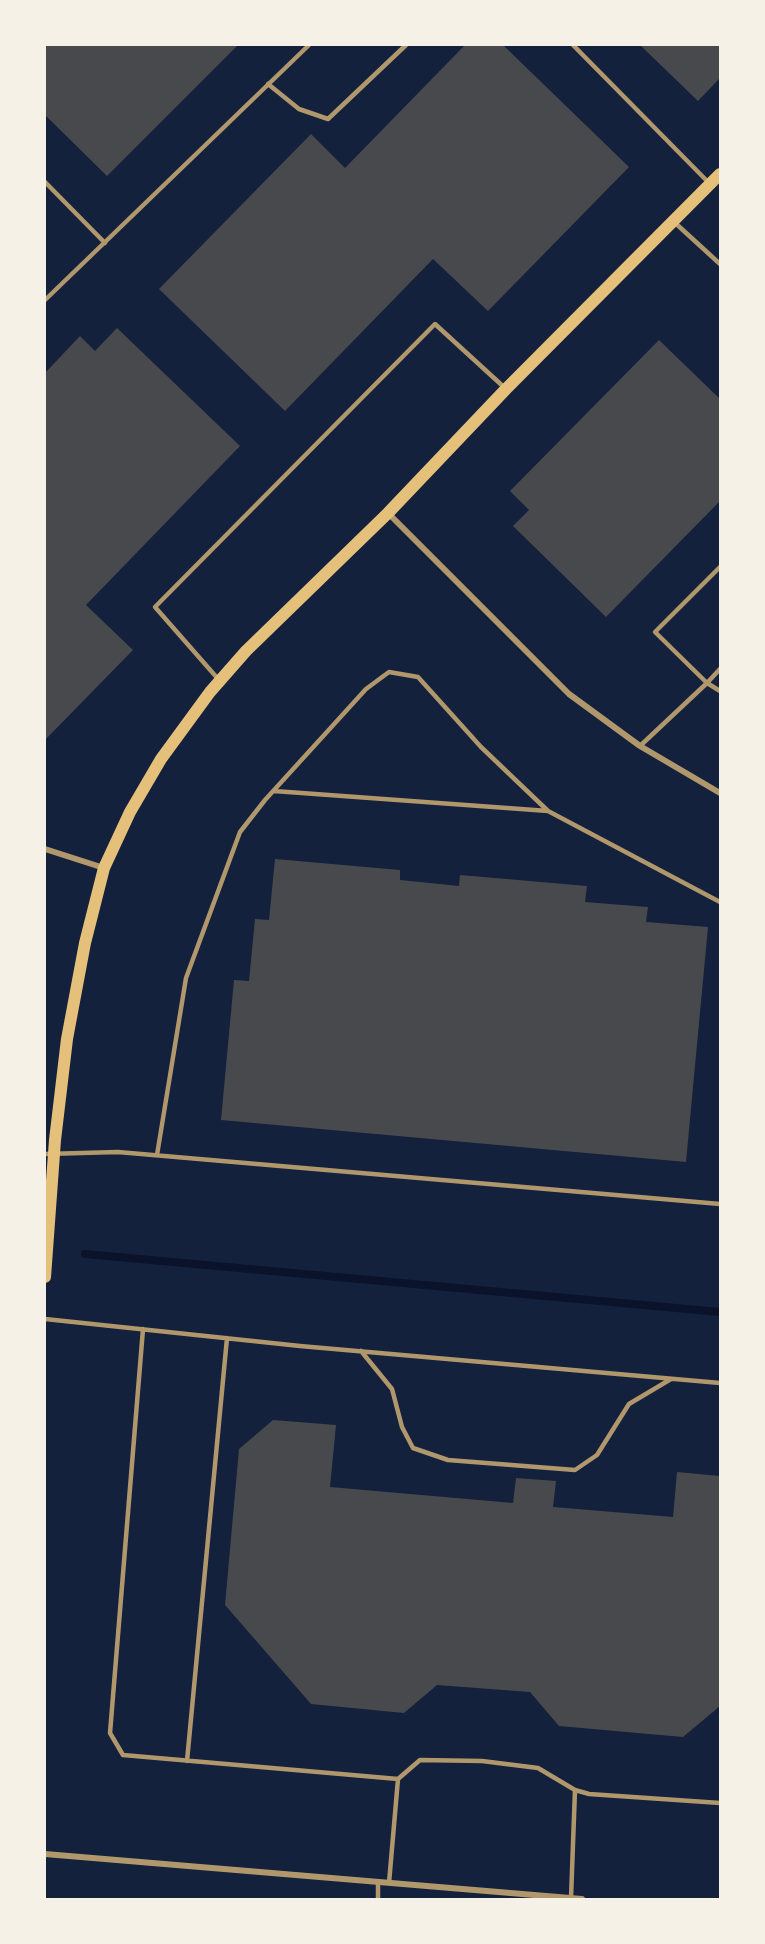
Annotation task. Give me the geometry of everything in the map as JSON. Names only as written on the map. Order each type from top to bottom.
[{"type":"main road","points":[[45,1277],[51,1197],[50,1154],[67,1039],[85,943],[104,868],[130,812],[161,759],[220,681],[246,651],[388,513],[506,389],[720,174]]},
{"type":"street","points":[[388,513],[569,694],[640,746],[720,793]]},
{"type":"street","points":[[45,849],[104,868]]},
{"type":"street","points":[[45,1854],[582,1899]]},
{"type":"lane","points":[[45,300],[309,45]]},
{"type":"lane","points":[[268,84],[299,109],[328,119],[406,45]]},
{"type":"lane","points":[[573,45],[710,184]]},
{"type":"lane","points":[[45,182],[105,243]]},
{"type":"lane","points":[[673,221],[720,264]]},
{"type":"lane","points":[[220,681],[155,607],[435,324],[506,389]]},
{"type":"lane","points":[[720,567],[655,632],[707,683],[720,692]]},
{"type":"lane","points":[[640,746],[720,669]]},
{"type":"lane","points":[[157,1155],[186,978],[240,832],[366,688],[389,672],[418,677],[480,747],[548,811],[720,902]]},
{"type":"lane","points":[[274,791],[548,811]]},
{"type":"lane","points":[[50,1154],[118,1152],[720,1204]]},
{"type":"lane","points":[[45,1319],[361,1351],[720,1383]]},
{"type":"lane","points":[[142,1329],[110,1733],[123,1755],[398,1779]]},
{"type":"lane","points":[[187,1761],[226,1338]]},
{"type":"lane","points":[[361,1351],[392,1389],[402,1427],[413,1448],[448,1460],[575,1470],[597,1455],[629,1404],[671,1378]]},
{"type":"lane","points":[[389,1883],[398,1779],[420,1760],[482,1761],[538,1768],[575,1790],[589,1794],[720,1803]]},
{"type":"lane","points":[[571,1898],[575,1790]]},
{"type":"lane","points":[[378,1882],[378,1899]]},
{"type":"building","points":[[45,45],[238,45],[107,176],[45,115]]},
{"type":"building","points":[[465,45],[503,45],[629,167],[488,311],[433,259],[285,411],[159,289],[311,134],[345,168]]},
{"type":"building","points":[[640,45],[720,45],[720,78],[698,101]]},
{"type":"building","points":[[117,328],[240,446],[86,605],[133,650],[45,740],[45,373],[80,336],[95,351]]},
{"type":"building","points":[[659,340],[720,399],[720,501],[606,617],[513,526],[529,510],[510,491]]},
{"type":"building","points":[[275,859],[400,870],[400,880],[459,886],[460,875],[587,886],[585,902],[648,907],[646,922],[708,927],[686,1162],[221,1120],[234,980],[249,981],[255,919],[269,920]]},
{"type":"building","points":[[273,1420],[336,1425],[330,1487],[513,1503],[516,1478],[556,1481],[553,1507],[673,1517],[677,1472],[720,1476],[720,1706],[683,1737],[559,1726],[530,1692],[437,1685],[404,1713],[311,1704],[225,1605],[239,1449]]},
{"type":"waterway","points":[[85,1254],[720,1312]]}]
